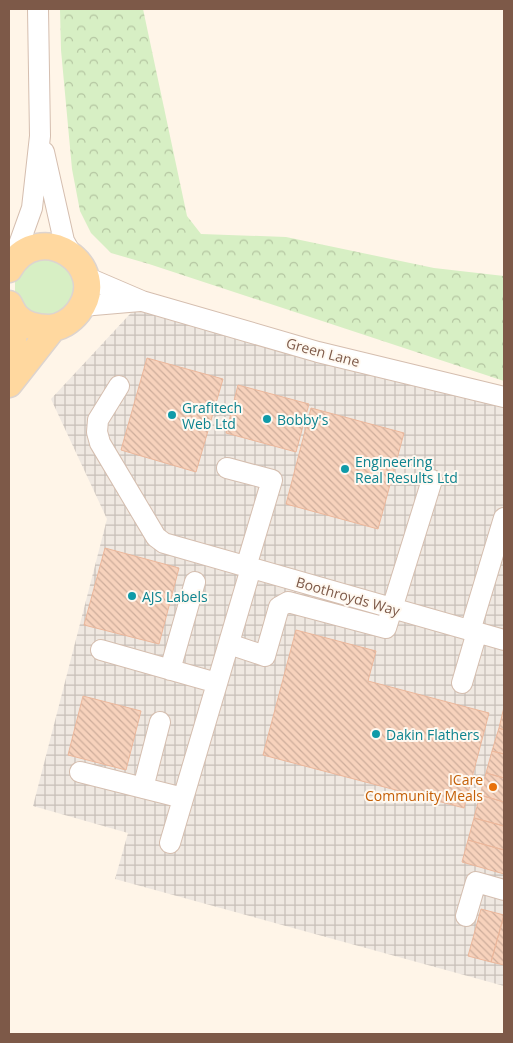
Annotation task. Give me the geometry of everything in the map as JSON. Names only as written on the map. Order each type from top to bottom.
[{"type":"main road","points":[[10,264],[29,249],[43,246],[57,248],[79,266],[87,291],[82,306],[74,318],[61,326],[38,328],[25,323],[13,311]]},
{"type":"main road","points":[[9,364],[13,311]]},
{"type":"main road","points":[[9,384],[52,328]]},
{"type":"street","points":[[10,264],[32,208],[40,136],[38,9]]},
{"type":"street","points":[[40,136],[64,242],[79,266]]},
{"type":"street","name":"Green Lane","points":[[79,266],[142,301],[318,352],[504,397]]},
{"type":"street","name":"Green Lane","points":[[82,306],[142,301]]},
{"type":"street","name":"Boothroyds Way","points":[[119,386],[98,420],[97,432],[100,443],[156,537],[164,543],[504,640]]},
{"type":"street","points":[[170,843],[228,644],[272,480],[227,468]]},
{"type":"street","points":[[228,644],[265,656],[279,607],[288,602],[386,628],[432,480]]},
{"type":"street","points":[[462,683],[473,632],[504,518]]},
{"type":"street","points":[[170,670],[195,582]]},
{"type":"street","points":[[101,650],[217,683]]},
{"type":"street","points":[[143,788],[160,722]]},
{"type":"street","points":[[80,772],[183,798]]},
{"type":"street","points":[[466,916],[476,882],[504,890]]},
{"type":"shaded area","points":[[142,301],[504,397],[504,986],[115,879],[128,833],[33,806],[107,519],[51,399]]},
{"type":"green space","points":[[60,9],[143,9],[187,216],[201,234],[286,237],[434,268],[504,276],[504,381],[111,253],[91,233],[80,211],[72,169],[61,50]]},
{"type":"green space","points":[[34,258],[55,258],[71,271],[75,292],[67,309],[49,317],[30,314],[17,300],[15,281],[18,272]]},
{"type":"building","name":"Grafitech Web Ltd","points":[[147,358],[223,379],[196,472],[121,450]]},
{"type":"building","name":"Bobby's","points":[[238,385],[309,404],[296,452],[226,433]]},
{"type":"building","name":"Engineering Real Results Ltd","points":[[311,408],[404,433],[378,529],[286,504]]},
{"type":"building","name":"AJS Labels","points":[[105,548],[179,568],[159,644],[84,625]]},
{"type":"building","name":"Dakin Flathers","points":[[296,630],[376,651],[368,681],[489,713],[464,808],[263,755]]},
{"type":"building","points":[[83,696],[141,711],[126,770],[68,755]]},
{"type":"building","points":[[504,707],[504,730],[499,728]]},
{"type":"building","points":[[499,728],[504,730],[504,754],[492,751]]},
{"type":"building","points":[[492,751],[504,754],[504,778],[486,773]]},
{"type":"building","name":"ICare Community Meals","points":[[486,773],[504,778],[504,802],[480,795]]},
{"type":"building","points":[[480,795],[504,802],[504,826],[474,818]]},
{"type":"building","points":[[474,818],[504,826],[504,850],[468,840]]},
{"type":"building","points":[[468,840],[504,850],[504,874],[462,862]]},
{"type":"building","points":[[481,909],[504,915],[491,962],[468,956]]},
{"type":"building","points":[[504,915],[504,965],[491,962]]},
{"type":"place","name":"Grafitech Web Ltd","points":[[172,415]]},
{"type":"place","name":"Bobby's","points":[[267,419]]},
{"type":"place","name":"Engineering Real Results Ltd","points":[[345,469]]},
{"type":"place","name":"AJS Labels","points":[[132,596]]},
{"type":"place","name":"Dakin Flathers","points":[[376,734]]},
{"type":"place","name":"ICare Community Meals","points":[[493,787]]}]
